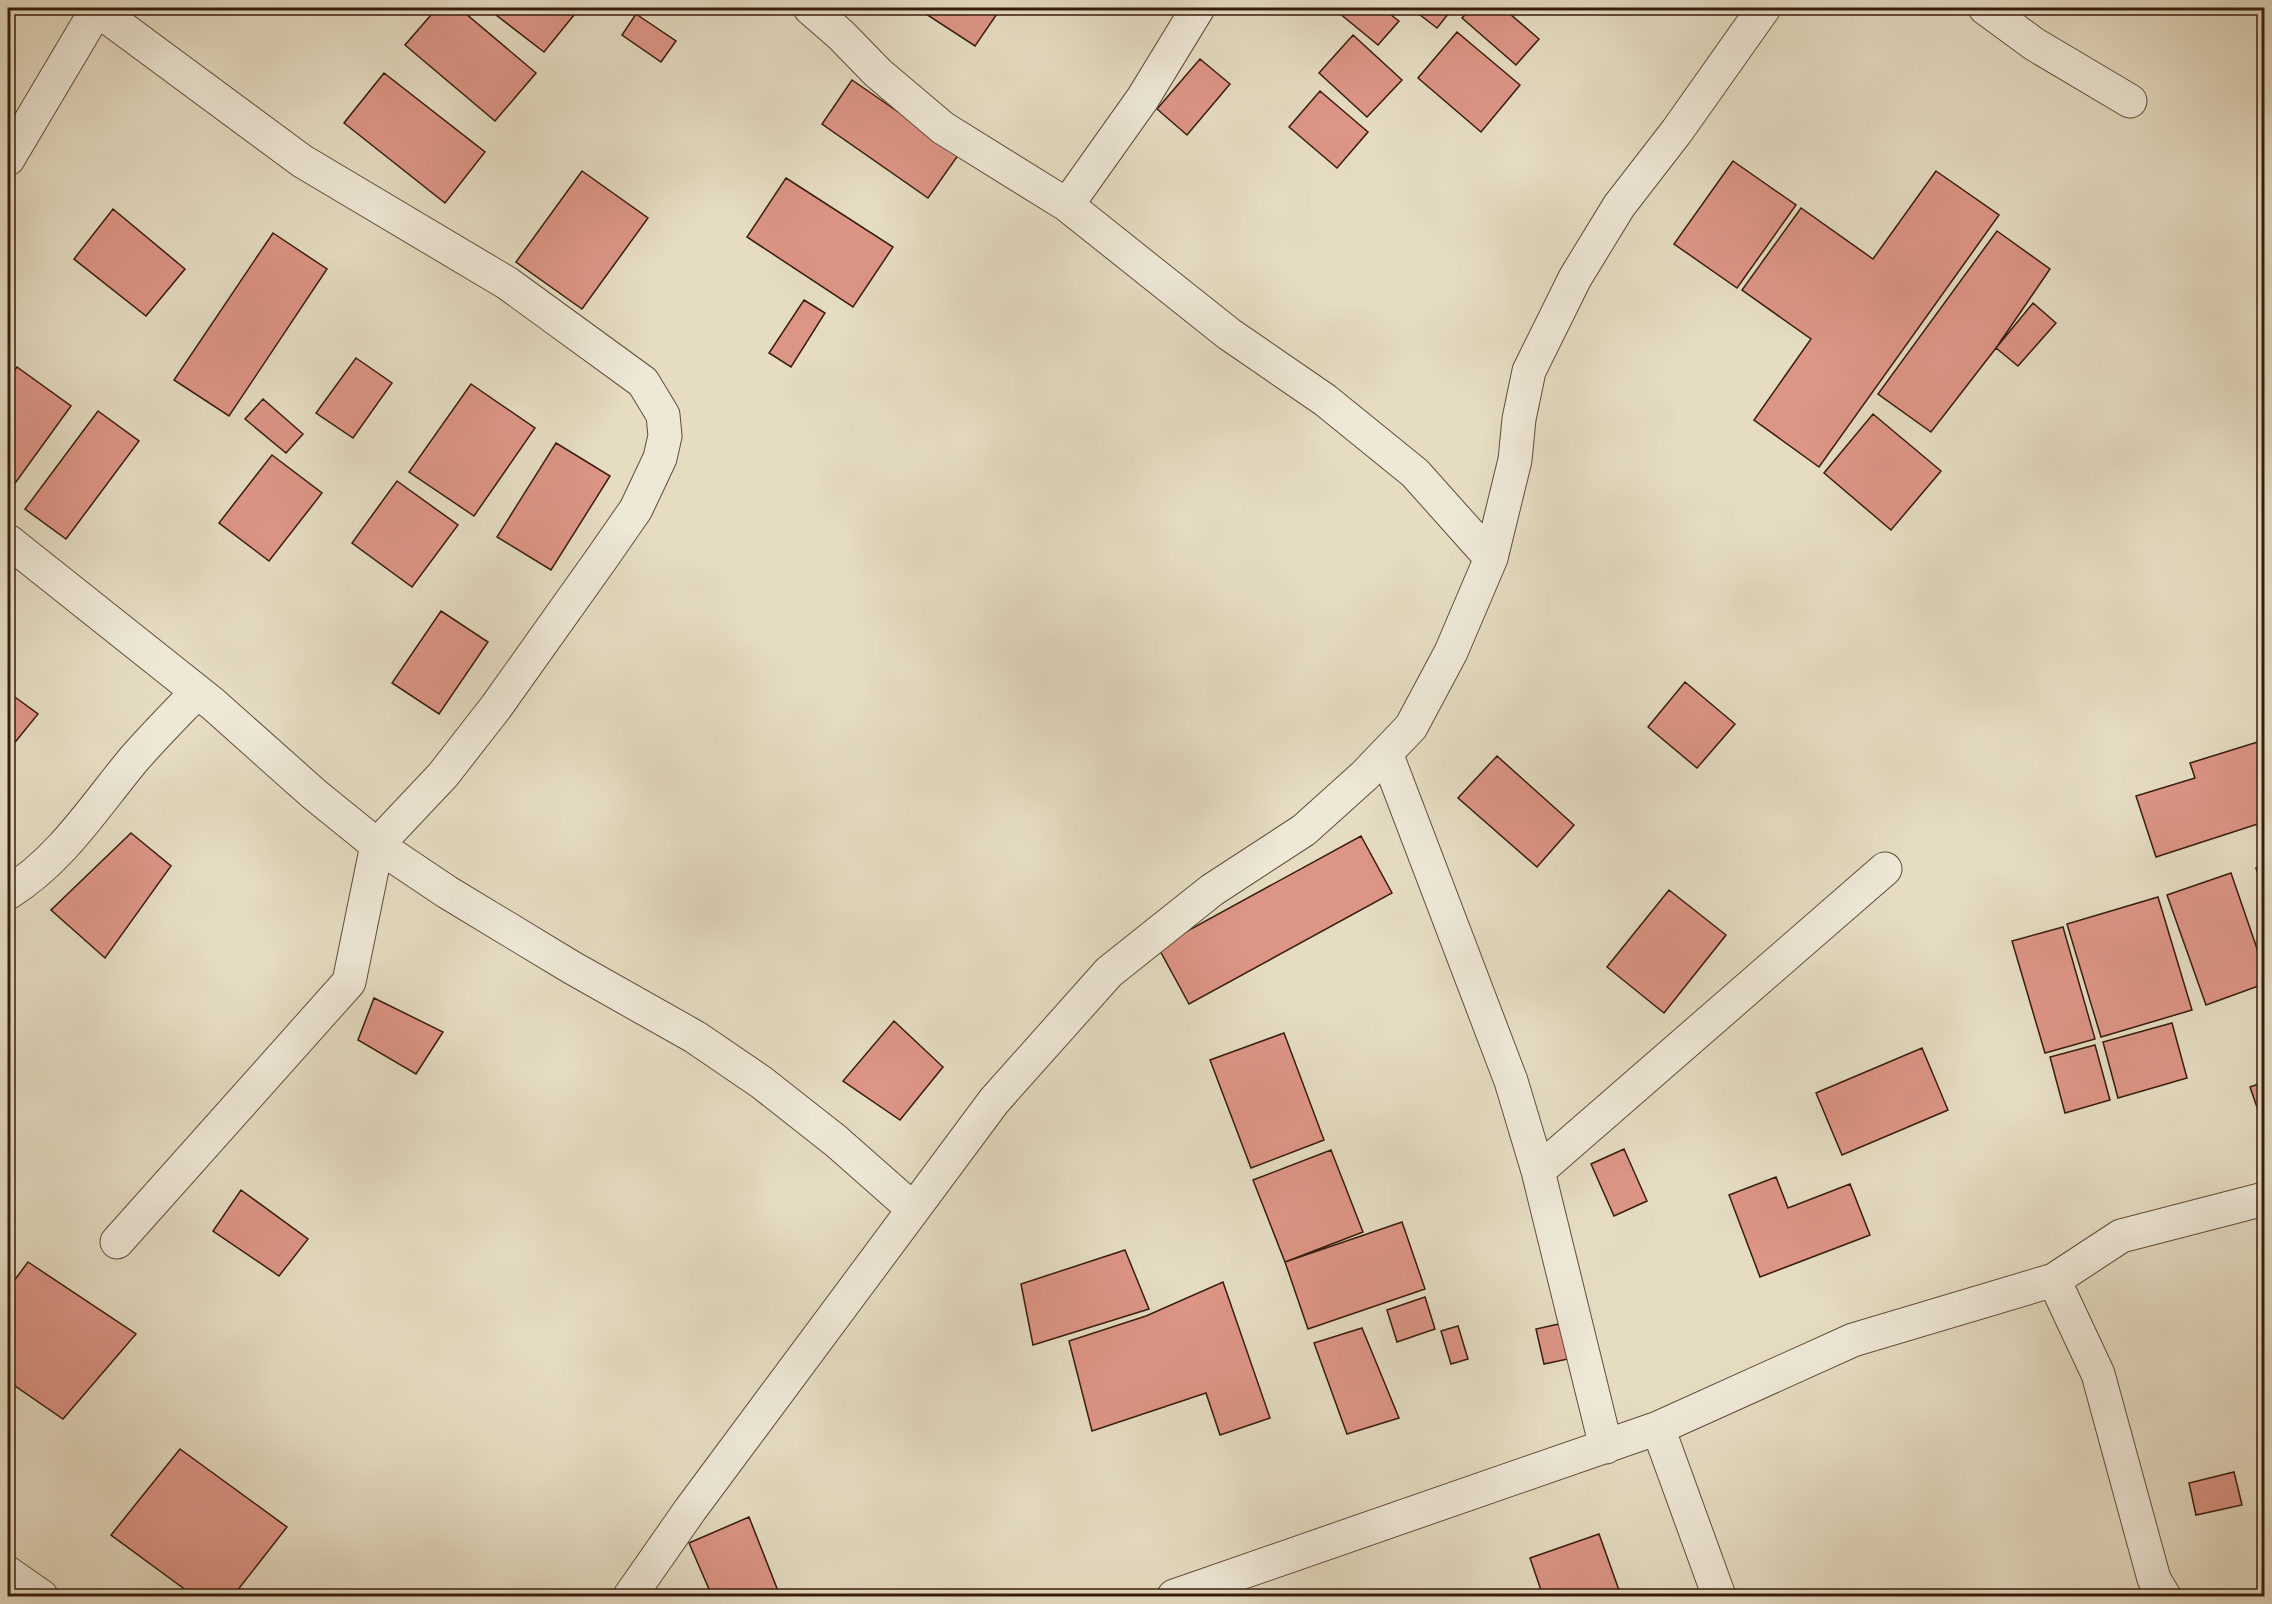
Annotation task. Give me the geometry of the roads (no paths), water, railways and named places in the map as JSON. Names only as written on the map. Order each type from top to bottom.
[{"type":"street","points":[[8,159],[96,8],[302,161],[507,283],[643,382],[663,414],[665,436],[660,458],[636,509],[496,706],[443,775],[376,845],[349,982],[117,1242]]},
{"type":"street","points":[[810,8],[842,35],[878,73],[943,128],[1067,205],[1229,334],[1325,400],[1415,473],[1491,558]]},
{"type":"street","points":[[1067,205],[1143,98],[1198,8]]},
{"type":"street","points":[[630,1596],[690,1510],[994,1101],[1109,972],[1212,890],[1304,830],[1411,727],[1451,652],[1491,558],[1515,460],[1519,419],[1529,371],[1570,288],[1618,206],[1677,131],[1764,8]]},
{"type":"street","points":[[1985,8],[2034,44],[2130,102]]},
{"type":"street","points":[[8,540],[197,692],[376,845],[447,892],[552,956],[714,1050],[761,1082],[817,1126],[913,1209]]},
{"type":"street","points":[[8,893],[31,878],[83,825],[135,758],[197,692]]},
{"type":"street","points":[[1386,753],[1511,1081],[1538,1172],[1606,1447]]},
{"type":"street","points":[[1538,1172],[1886,869]]},
{"type":"street","points":[[1174,1596],[1658,1428],[1853,1340],[2054,1281],[2121,1236],[2265,1199]]},
{"type":"street","points":[[2054,1281],[2098,1374],[2154,1580],[2164,1596]]},
{"type":"street","points":[[1658,1428],[1719,1596]]},
{"type":"street","points":[[8,1573],[41,1596]]}]
